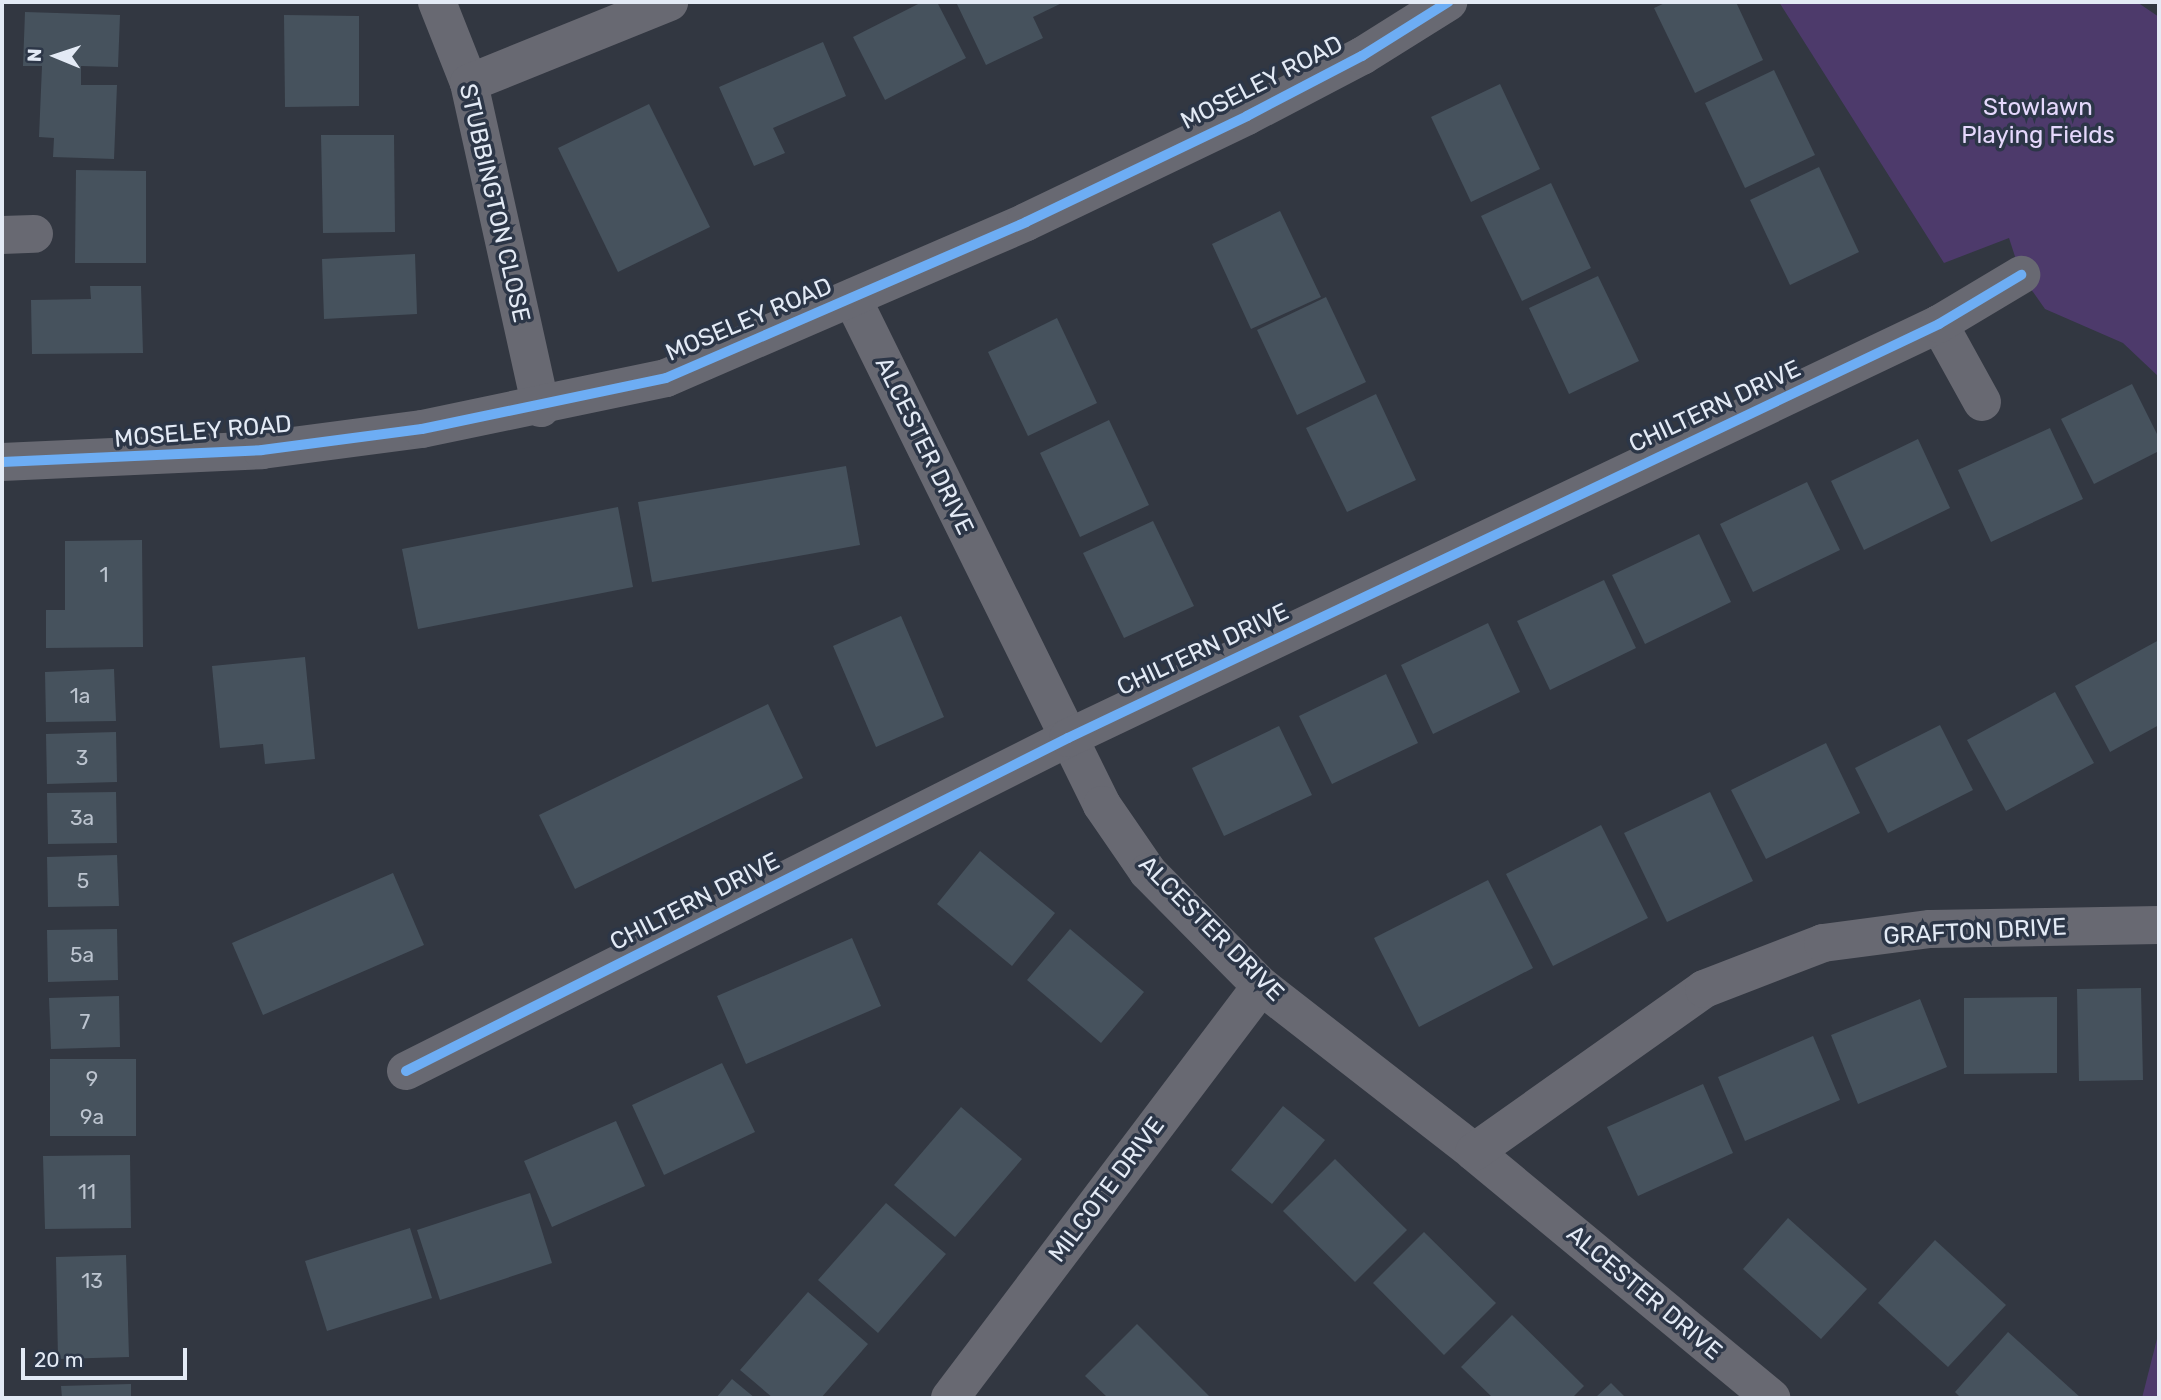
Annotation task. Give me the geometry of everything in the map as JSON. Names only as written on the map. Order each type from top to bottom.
[{"type":"street","name":"STUBBINGTON CLOSE","points":[[437,2],[469,83],[541,408]]},
{"type":"street","points":[[469,83],[669,2]]},
{"type":"street","name":"MOSELEY ROAD","points":[[2,463],[262,450],[422,429],[541,408],[666,378],[852,298],[1247,117],[1362,56],[1448,2]]},
{"type":"street","name":"CHILTERN DRIVE","points":[[406,1071],[1068,738],[1939,324],[2021,275]]},
{"type":"street","name":"ALCESTER DRIVE","points":[[852,298],[1102,805],[1148,872],[1261,986],[1474,1152],[1771,1398]]},
{"type":"street","points":[[1939,324],[1982,402]]},
{"type":"street","name":"GRAFTON DRIVE","points":[[1474,1152],[1704,989],[1823,943],[1930,929],[2159,925]]},
{"type":"street","name":"MILCOTE DRIVE","points":[[953,1397],[1261,986]]},
{"type":"green space","name":"Stowlawn Playing Fields","points":[[1779,2],[2137,2],[2159,17],[2159,377],[2123,343],[2045,309],[2021,275],[2009,238],[1944,263]]},
{"type":"green space","points":[[2159,1331],[2159,1398],[2142,1398]]},
{"type":"building","points":[[922,2],[937,2],[966,58],[885,100],[853,37]]},
{"type":"building","points":[[956,2],[1064,2],[1033,17],[1043,38],[986,65]]},
{"type":"building","points":[[1667,2],[1736,2],[1763,60],[1695,93],[1654,8]]},
{"type":"building","points":[[25,12],[120,15],[118,67],[81,66],[81,85],[117,85],[114,159],[53,157],[54,138],[39,137],[42,66],[23,66]]},
{"type":"building","points":[[284,15],[359,16],[359,106],[285,107]]},
{"type":"building","points":[[823,42],[846,96],[773,128],[785,153],[754,166],[719,87]]},
{"type":"building","points":[[1774,70],[1815,155],[1745,188],[1705,103]]},
{"type":"building","points":[[1500,84],[1540,169],[1471,202],[1431,117]]},
{"type":"building","points":[[649,104],[710,227],[618,272],[558,148]]},
{"type":"building","points":[[321,135],[394,135],[395,232],[323,233]]},
{"type":"building","points":[[1819,167],[1859,252],[1790,285],[1750,200]]},
{"type":"building","points":[[76,170],[146,171],[146,263],[75,263]]},
{"type":"building","points":[[1551,183],[1591,268],[1522,301],[1481,216]]},
{"type":"building","points":[[1280,211],[1321,297],[1251,329],[1212,244]]},
{"type":"building","points":[[415,254],[417,314],[324,319],[322,259]]},
{"type":"building","points":[[1598,276],[1639,361],[1569,394],[1529,308]]},
{"type":"building","points":[[90,286],[141,286],[143,353],[32,354],[31,300],[91,299]]},
{"type":"building","points":[[1326,297],[1366,382],[1297,415],[1257,330]]},
{"type":"building","points":[[1057,318],[1097,403],[1028,436],[988,352]]},
{"type":"building","points":[[2132,384],[2159,438],[2159,451],[2094,484],[2061,419]]},
{"type":"building","points":[[1376,394],[1416,480],[1347,512],[1306,428]]},
{"type":"building","points":[[1109,420],[1149,505],[1080,537],[1040,453]]},
{"type":"building","points":[[2050,428],[2083,499],[1991,542],[1958,470]]},
{"type":"building","points":[[1918,439],[1950,508],[1864,550],[1831,481]]},
{"type":"building","points":[[846,466],[860,545],[652,582],[638,502]]},
{"type":"building","points":[[1807,482],[1840,550],[1753,592],[1720,524]]},
{"type":"building","points":[[618,507],[633,587],[418,629],[402,549]]},
{"type":"building","points":[[1153,521],[1194,606],[1124,638],[1083,553]]},
{"type":"building","points":[[1699,534],[1731,602],[1645,644],[1612,575]]},
{"type":"building","points":[[142,540],[143,647],[46,648],[46,610],[65,610],[65,541]]},
{"type":"building","points":[[1604,580],[1636,648],[1550,690],[1517,621]]},
{"type":"building","points":[[901,616],[944,717],[876,747],[833,646]]},
{"type":"building","points":[[1488,623],[1520,692],[1433,734],[1401,665]]},
{"type":"building","points":[[2159,640],[2159,725],[2110,752],[2075,686]]},
{"type":"building","points":[[305,657],[315,759],[265,764],[263,744],[220,748],[212,666]]},
{"type":"building","points":[[114,669],[116,721],[46,722],[45,672]]},
{"type":"building","points":[[1386,674],[1418,743],[1332,784],[1299,716]]},
{"type":"building","points":[[2055,692],[2094,763],[2006,811],[1967,740]]},
{"type":"building","points":[[768,704],[803,778],[575,889],[539,815]]},
{"type":"building","points":[[1940,725],[1973,790],[1888,833],[1855,768]]},
{"type":"building","points":[[1279,726],[1312,795],[1224,836],[1192,768]]},
{"type":"building","points":[[116,732],[117,782],[47,784],[46,734]]},
{"type":"building","points":[[1826,743],[1860,813],[1766,859],[1731,790]]},
{"type":"building","points":[[116,792],[117,843],[48,844],[47,793]]},
{"type":"building","points":[[1710,792],[1753,881],[1667,922],[1624,833]]},
{"type":"building","points":[[1601,825],[1648,918],[1553,966],[1506,874]]},
{"type":"building","points":[[980,851],[1055,913],[1012,966],[937,904]]},
{"type":"building","points":[[117,855],[119,906],[48,907],[47,857]]},
{"type":"building","points":[[393,873],[424,945],[263,1015],[232,943]]},
{"type":"building","points":[[1488,880],[1533,968],[1419,1027],[1374,938]]},
{"type":"building","points":[[117,929],[118,980],[48,982],[47,930]]},
{"type":"building","points":[[1070,929],[1144,992],[1101,1043],[1027,980]]},
{"type":"building","points":[[852,938],[881,1006],[746,1064],[717,996]]},
{"type":"building","points":[[2141,988],[2143,1080],[2079,1081],[2077,989]]},
{"type":"building","points":[[119,996],[120,1047],[51,1049],[49,998]]},
{"type":"building","points":[[2057,997],[2057,1073],[1964,1074],[1964,998]]},
{"type":"building","points":[[1920,999],[1947,1067],[1858,1104],[1831,1035]]},
{"type":"building","points":[[1813,1036],[1840,1100],[1745,1141],[1718,1077]]},
{"type":"building","points":[[50,1059],[136,1059],[136,1136],[50,1136]]},
{"type":"building","points":[[722,1063],[755,1132],[664,1175],[632,1105]]},
{"type":"building","points":[[1703,1084],[1733,1153],[1638,1196],[1607,1127]]},
{"type":"building","points":[[1283,1106],[1325,1140],[1272,1204],[1231,1170]]},
{"type":"building","points":[[961,1107],[1022,1159],[955,1237],[894,1185]]},
{"type":"building","points":[[616,1121],[645,1186],[552,1227],[524,1161]]},
{"type":"building","points":[[130,1155],[131,1228],[45,1229],[43,1156]]},
{"type":"building","points":[[1335,1159],[1407,1230],[1355,1282],[1283,1211]]},
{"type":"building","points":[[530,1193],[552,1263],[440,1300],[417,1230]]},
{"type":"building","points":[[886,1203],[946,1254],[878,1333],[818,1280]]},
{"type":"building","points":[[1788,1218],[1867,1289],[1821,1339],[1743,1269]]},
{"type":"building","points":[[410,1228],[432,1298],[327,1331],[305,1261]]},
{"type":"building","points":[[1424,1232],[1496,1303],[1444,1355],[1373,1283]]},
{"type":"building","points":[[1935,1240],[2006,1305],[1948,1367],[1878,1303]]},
{"type":"building","points":[[126,1255],[129,1357],[58,1359],[56,1257]]},
{"type":"building","points":[[808,1292],[868,1344],[821,1398],[773,1398],[740,1370]]},
{"type":"building","points":[[1512,1315],[1584,1386],[1572,1398],[1493,1398],[1461,1367]]},
{"type":"building","points":[[1137,1324],[1209,1396],[1108,1398],[1085,1376]]},
{"type":"building","points":[[2008,1332],[2081,1398],[1961,1398],[1955,1392]]},
{"type":"building","points":[[732,1379],[755,1398],[716,1398]]},
{"type":"building","points":[[1611,1383],[1626,1398],[1595,1398]]},
{"type":"building","points":[[131,1384],[131,1398],[62,1398],[61,1386]]},
{"type":"cycle path","points":[[2,462],[262,450],[422,429],[666,378],[1026,222],[1247,116],[1362,56],[1448,2]]},
{"type":"cycle path","points":[[406,1071],[1068,738],[1939,324],[2021,275]]}]
